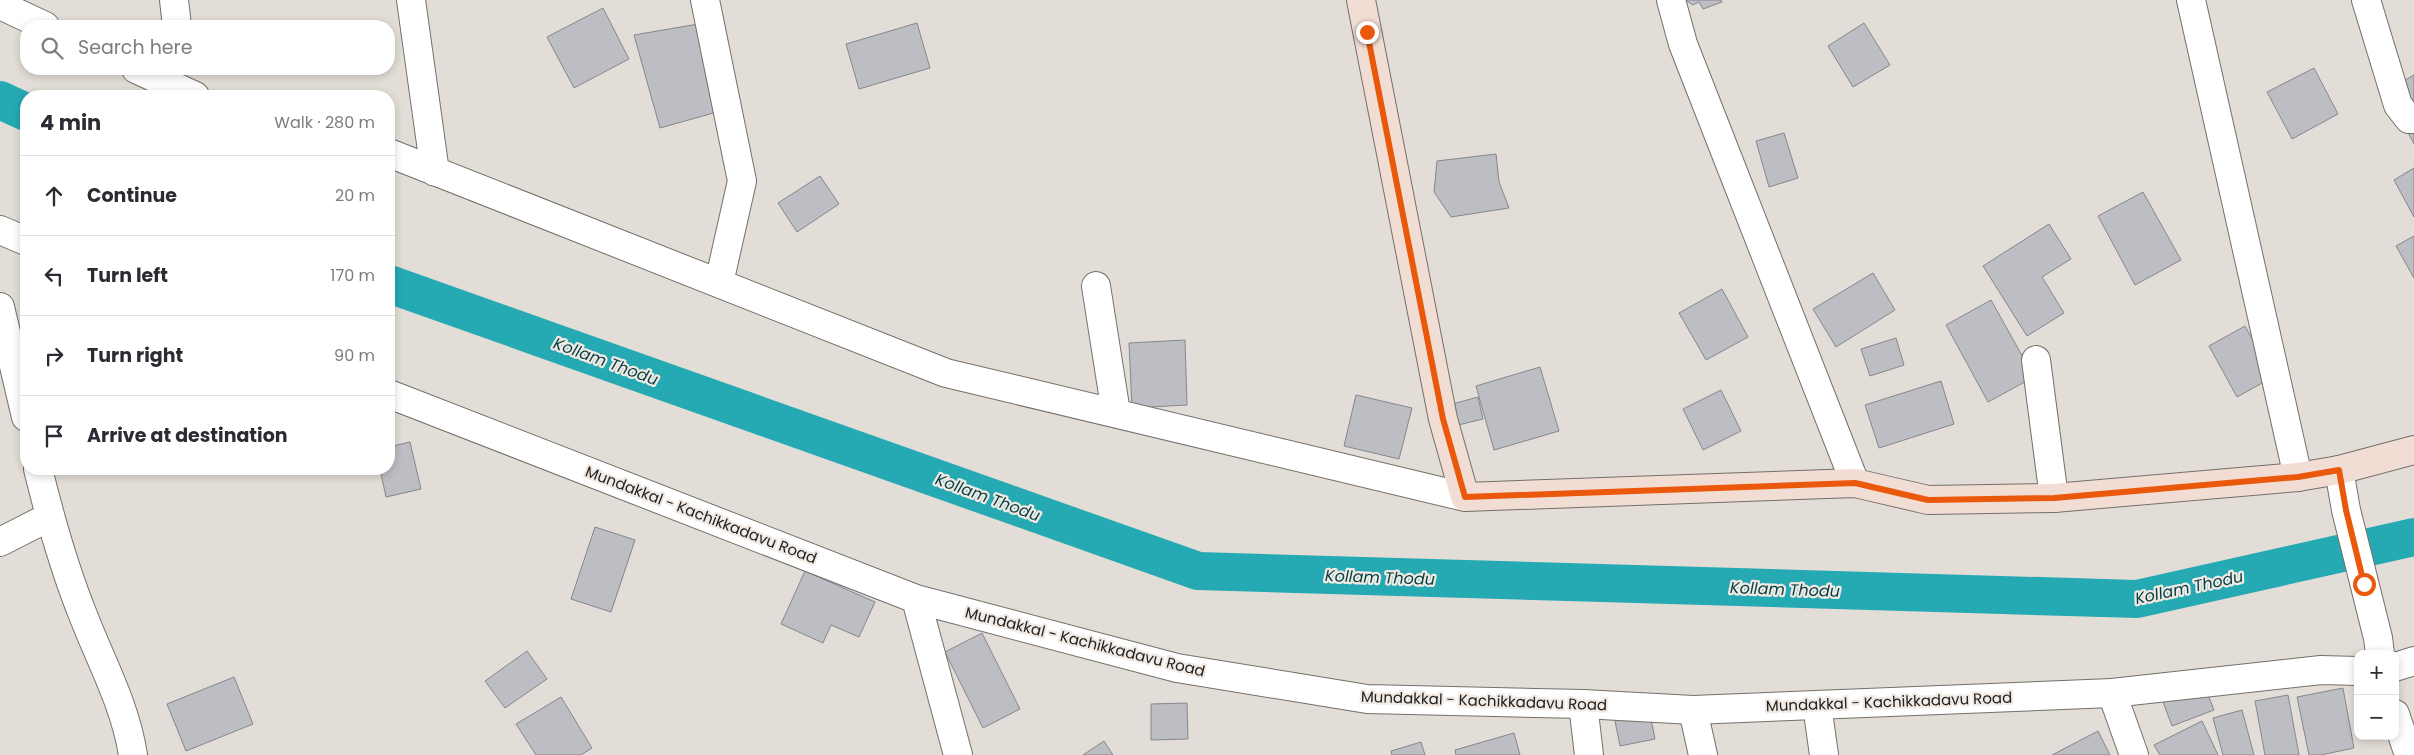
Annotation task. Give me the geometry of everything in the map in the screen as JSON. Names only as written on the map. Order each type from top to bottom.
[{"type":"main road","points":[[1361,0],[1443,419],[1465,497],[1855,483],[1928,500],[2054,498],[2298,477],[2339,470],[2414,450]]},
{"type":"street","points":[[174,0],[176,20]]},
{"type":"street","points":[[411,0],[436,172]]},
{"type":"street","points":[[705,0],[742,181],[719,284]]},
{"type":"street","points":[[1671,0],[1684,44],[1855,483]]},
{"type":"street","points":[[2191,0],[2298,477]]},
{"type":"street","points":[[2366,0],[2398,105],[2409,119],[2414,119]]},
{"type":"street","points":[[0,5],[32,20]]},
{"type":"street","points":[[155,75],[187,85]]},
{"type":"street","points":[[395,155],[946,373],[1465,497]]},
{"type":"street","points":[[0,230],[20,238]]},
{"type":"street","points":[[1096,286],[1116,414]]},
{"type":"street","points":[[0,306],[20,391]]},
{"type":"street","points":[[2036,360],[2054,498]]},
{"type":"street","name":"Mundakkal - Kachikkadavu Road","points":[[395,396],[916,599],[1177,668],[1367,699],[1583,704],[1694,710],[2112,693],[2321,670],[2354,671]]},
{"type":"street","points":[[2339,470],[2346,510],[2379,646]]},
{"type":"street","points":[[40,475],[50,517],[83,615],[117,691],[133,755]]},
{"type":"street","points":[[0,542],[50,517]]},
{"type":"street","points":[[916,599],[958,755]]},
{"type":"street","points":[[2399,666],[2414,661]]},
{"type":"street","points":[[2112,693],[2134,755]]},
{"type":"street","points":[[1583,704],[1589,755]]},
{"type":"street","points":[[1817,705],[1824,755]]},
{"type":"street","points":[[1694,710],[1703,755]]},
{"type":"street","points":[[2399,726],[2409,755]]},
{"type":"building","points":[[1685,0],[1721,0],[1722,2],[1703,9],[1699,2],[1693,5]]},
{"type":"building","points":[[603,8],[629,59],[574,88],[547,37]]},
{"type":"building","points":[[917,23],[930,68],[859,89],[846,44]]},
{"type":"building","points":[[1864,23],[1890,65],[1853,87],[1828,46]]},
{"type":"building","points":[[698,24],[717,112],[660,128],[634,35]]},
{"type":"building","points":[[2314,68],[2338,114],[2292,139],[2267,92]]},
{"type":"building","points":[[2414,75],[2414,144],[2386,91]]},
{"type":"building","points":[[1784,133],[1798,178],[1769,187],[1756,141]]},
{"type":"building","points":[[1496,154],[1499,182],[1509,208],[1451,217],[1434,192],[1437,161]]},
{"type":"building","points":[[2414,168],[2414,217],[2394,180]]},
{"type":"building","points":[[820,176],[839,204],[797,232],[778,203]]},
{"type":"building","points":[[2143,192],[2181,260],[2135,285],[2098,216]]},
{"type":"building","points":[[2049,224],[2071,259],[2042,277],[2064,313],[2027,336],[1983,266]]},
{"type":"building","points":[[2414,236],[2414,278],[2396,246]]},
{"type":"building","points":[[1873,273],[1895,310],[1836,347],[1813,309]]},
{"type":"building","points":[[1722,289],[1748,337],[1706,360],[1679,313]]},
{"type":"building","points":[[1991,300],[2034,377],[1988,402],[1946,325]]},
{"type":"building","points":[[2245,326],[2273,377],[2237,397],[2209,346]]},
{"type":"building","points":[[1896,338],[1904,365],[1870,376],[1861,349]]},
{"type":"building","points":[[1185,340],[1187,405],[1132,408],[1129,343]]},
{"type":"building","points":[[1540,367],[1559,431],[1494,450],[1476,386]]},
{"type":"building","points":[[1941,381],[1954,424],[1879,448],[1865,405]]},
{"type":"building","points":[[1721,390],[1741,431],[1703,450],[1683,409]]},
{"type":"building","points":[[1356,395],[1412,408],[1399,459],[1344,446]]},
{"type":"building","points":[[1478,397],[1483,419],[1454,426],[1449,405]]},
{"type":"building","points":[[410,442],[421,489],[386,497],[381,475],[395,475],[395,446]]},
{"type":"building","points":[[595,527],[635,540],[611,612],[571,599]]},
{"type":"building","points":[[805,571],[875,602],[859,637],[831,625],[823,643],[781,624]]},
{"type":"building","points":[[982,633],[1020,709],[983,728],[945,652]]},
{"type":"building","points":[[527,651],[547,679],[505,708],[485,681]]},
{"type":"building","points":[[234,677],[253,724],[186,751],[167,704]]},
{"type":"building","points":[[2205,687],[2214,710],[2172,726],[2163,702]]},
{"type":"building","points":[[2343,688],[2354,748],[2321,755],[2309,755],[2297,697]]},
{"type":"building","points":[[2288,695],[2299,755],[2265,755],[2255,701]]},
{"type":"building","points":[[561,697],[592,748],[581,755],[536,755],[516,724]]},
{"type":"building","points":[[1187,703],[1188,739],[1151,740],[1151,704]]},
{"type":"building","points":[[2242,710],[2254,755],[2223,755],[2213,718]]},
{"type":"building","points":[[1650,714],[1655,739],[1620,746],[1615,721]]},
{"type":"building","points":[[2202,721],[2218,755],[2160,755],[2154,745]]},
{"type":"building","points":[[2098,731],[2110,755],[2052,755]]},
{"type":"building","points":[[1514,733],[1520,755],[1456,755],[1455,750]]},
{"type":"building","points":[[1104,741],[1113,755],[1083,755]]},
{"type":"building","points":[[1421,742],[1425,755],[1392,755],[1391,751]]},
{"type":"waterway","name":"Kollam Thodu","points":[[0,100],[20,109]]},
{"type":"waterway","name":"Kollam Thodu","points":[[395,286],[1198,571],[2137,599],[2414,537]]},
{"type":"route","points":[[1367,32],[1443,419],[1465,497],[1855,483],[1928,500],[2054,498],[2298,477],[2339,470],[2346,510],[2364,584]]}]
